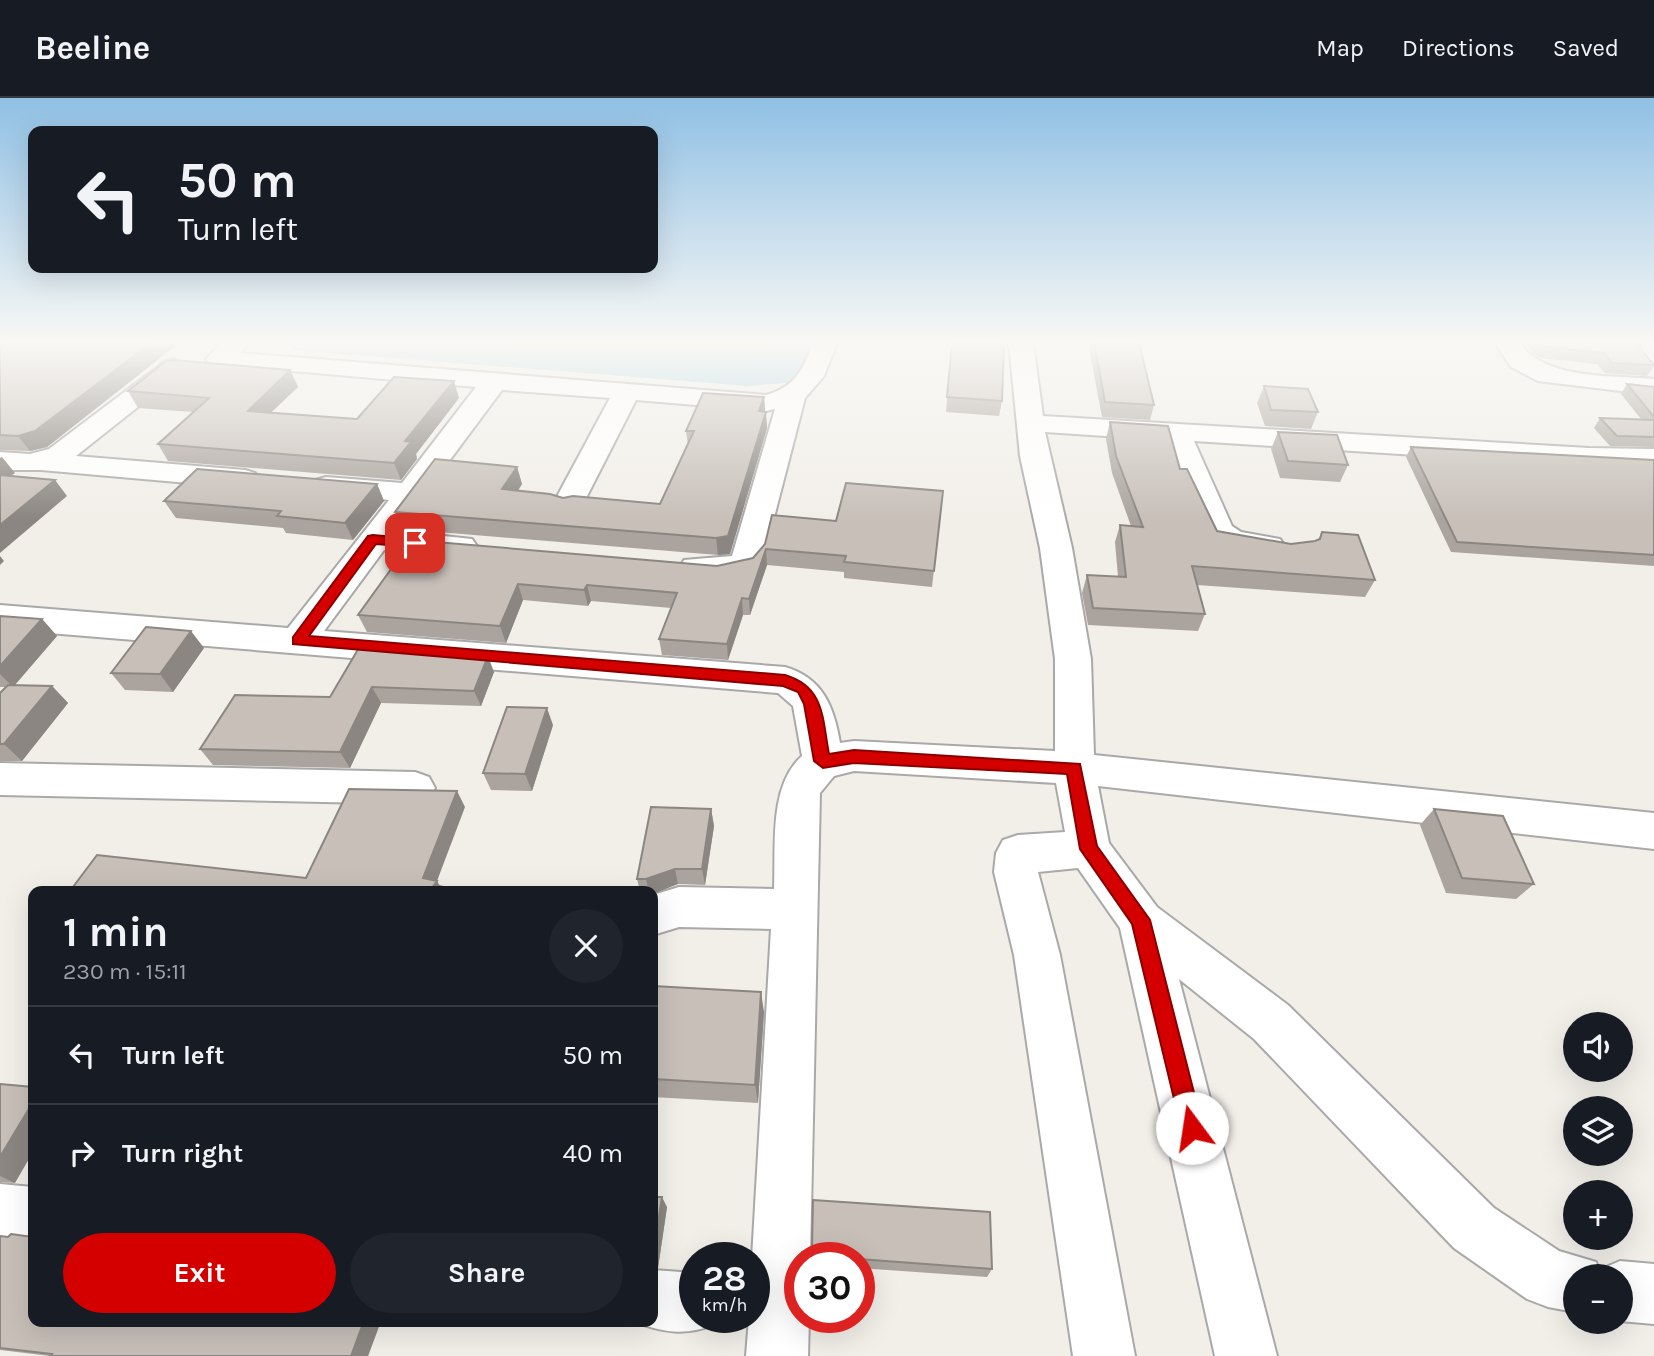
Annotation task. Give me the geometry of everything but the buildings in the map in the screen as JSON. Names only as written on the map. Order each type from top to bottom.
[{"type":"street","points":[[45,462],[59,455],[125,402]]},
{"type":"street","points":[[298,640],[407,492],[478,402]]},
{"type":"street","points":[[568,504],[622,402]]},
{"type":"street","points":[[732,402],[772,402]]},
{"type":"street","points":[[663,564],[718,569],[740,566],[747,560],[791,402]]},
{"type":"street","points":[[1028,402],[1034,456],[1056,548],[1073,659],[1074,768],[1089,849],[1141,920],[1271,1022],[1474,1228],[1548,1278],[1563,1281]]},
{"type":"street","points":[[1030,423],[1589,457],[1654,458]]},
{"type":"street","points":[[1175,431],[1219,532],[1233,541],[1295,549]]},
{"type":"street","points":[[0,461],[30,464],[45,462],[407,492]]},
{"type":"street","points":[[373,539],[485,548]]},
{"type":"street","points":[[0,617],[785,680],[803,688],[812,704],[823,761]]},
{"type":"street","points":[[770,1325],[796,910],[800,793],[807,773],[823,761],[854,756],[1074,768],[1513,818],[1654,831]]},
{"type":"street","points":[[0,779],[415,788]]},
{"type":"street","points":[[1089,849],[1018,853],[1016,872],[1037,955],[1104,1356]]},
{"type":"street","points":[[658,913],[679,907],[796,910]]},
{"type":"street","points":[[1141,920],[1246,1356]]},
{"type":"street","points":[[0,1212],[28,1215]]},
{"type":"street","points":[[1633,1292],[1654,1294]]},
{"type":"street","points":[[658,1300],[679,1302]]},
{"type":"route","points":[[415,543],[373,539],[298,640],[785,680],[803,688],[812,704],[823,761],[854,756],[1074,768],[1089,849],[1141,920],[1192,1128]]}]
